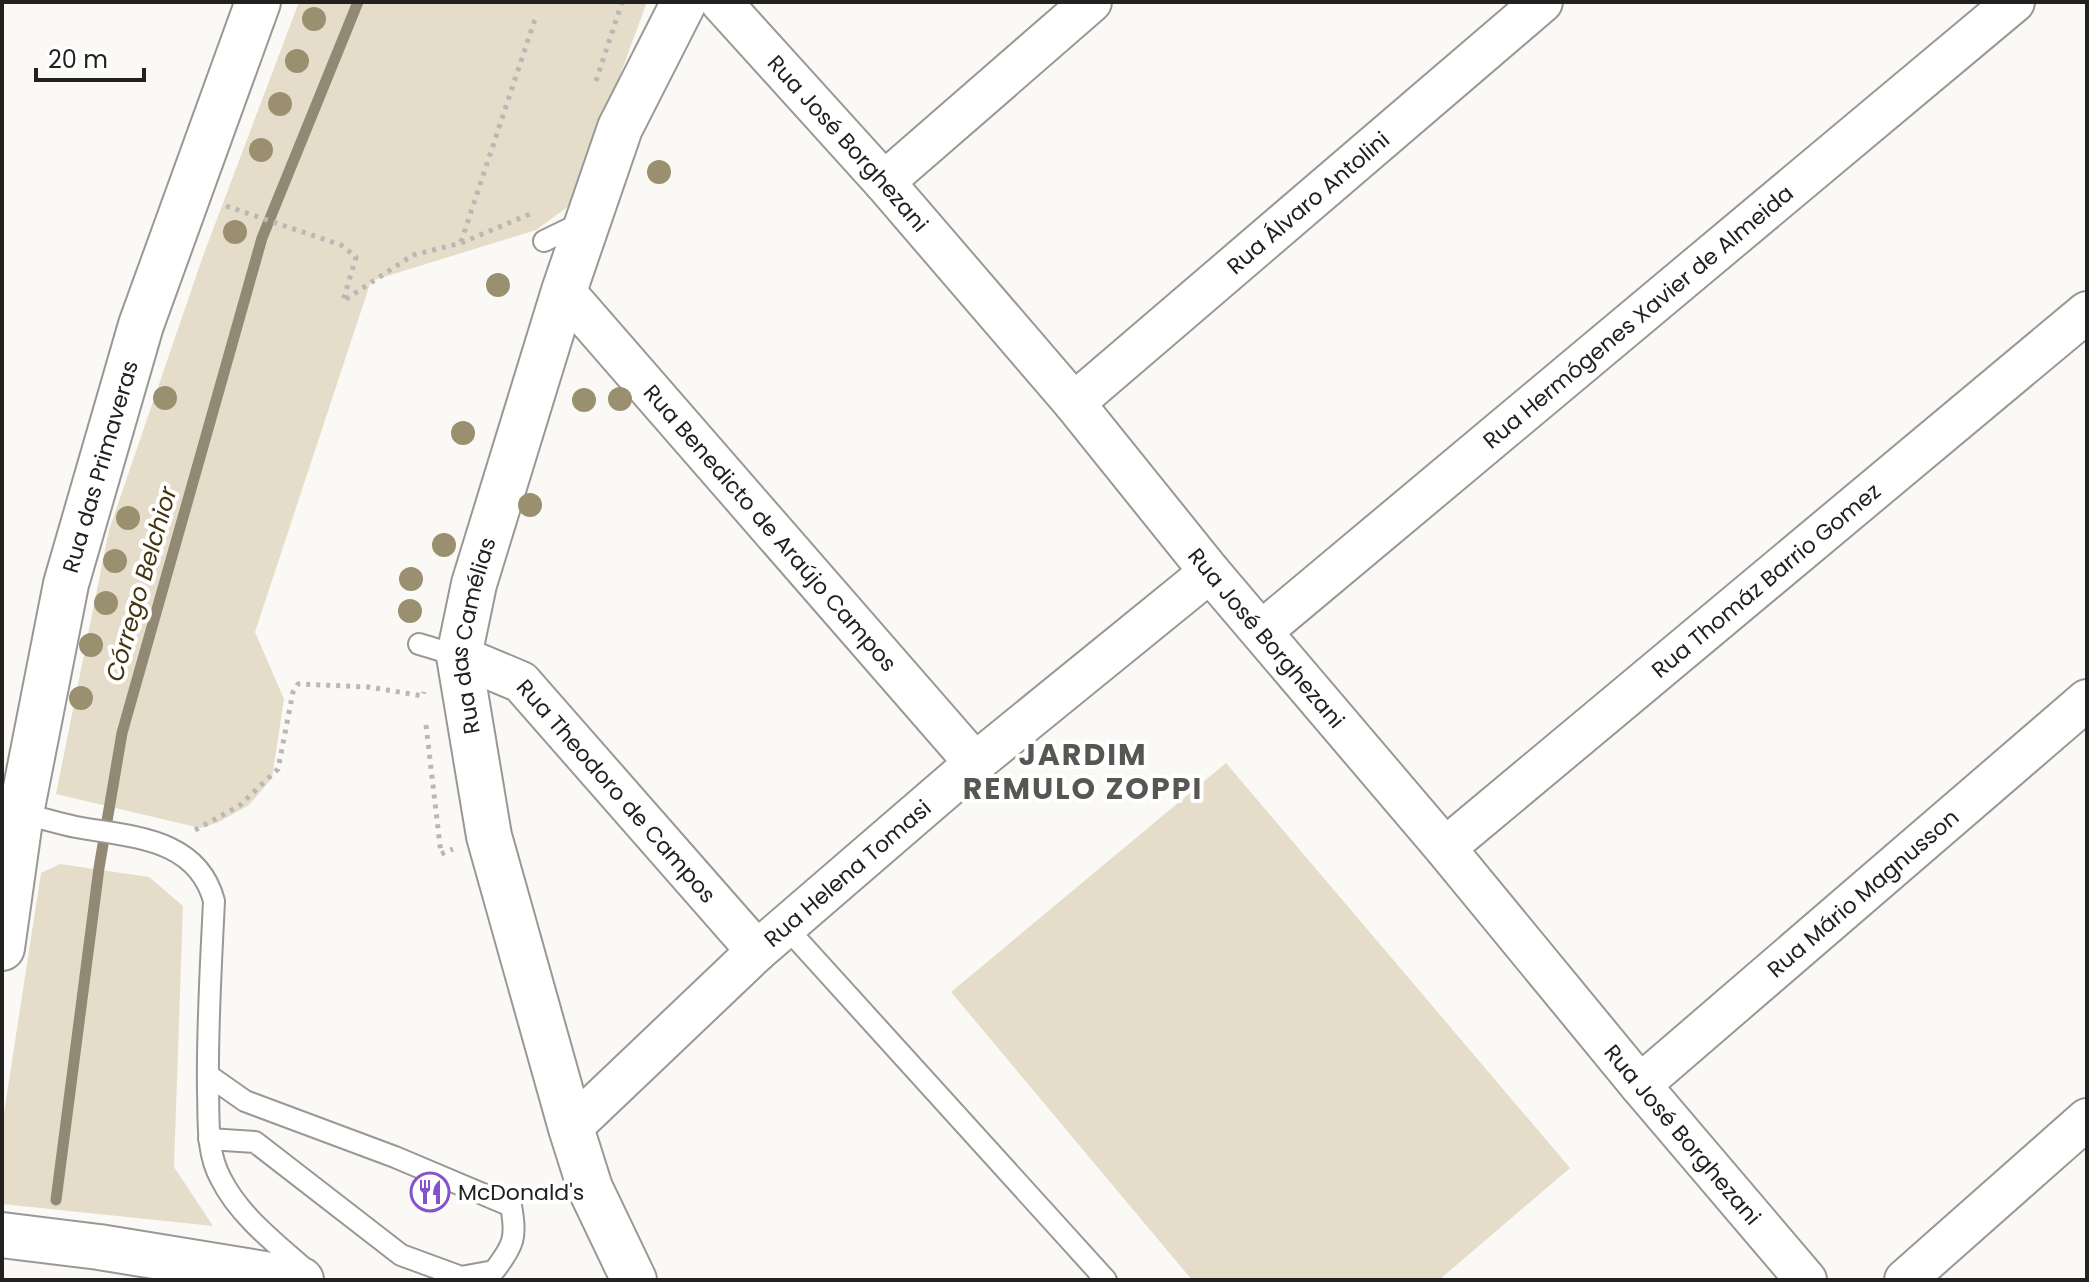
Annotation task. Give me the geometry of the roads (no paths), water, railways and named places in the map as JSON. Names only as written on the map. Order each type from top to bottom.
[{"type":"main road","name":"Rua das Primaveras","points":[[2,948],[12,811],[66,584],[116,407],[187,193],[258,2]]},
{"type":"main road","name":"Rua das Camélias","points":[[634,1280],[590,1188],[571,1128],[435,649],[474,584],[564,291],[620,128],[684,2]]},
{"type":"main road","points":[[2,1235],[99,1247],[301,1280]]},
{"type":"street","name":"Rua José Borghezani","points":[[721,2],[884,182],[1074,403],[1210,572],[1806,1280]]},
{"type":"street","points":[[884,182],[1091,2]]},
{"type":"street","name":"Rua Álvaro Antolini","points":[[1074,403],[1542,2]]},
{"type":"street","name":"Rua Hermógenes Xavier de Almeida","points":[[1262,631],[2014,2]]},
{"type":"street","name":"Rua Benedicto de Araújo Campos","points":[[564,291],[975,763]]},
{"type":"street","name":"Rua Thomáz Barrio Gomez","points":[[1445,848],[2087,312]]},
{"type":"street","name":"Rua Helena Tomasi","points":[[571,1128],[771,938],[975,763],[1210,572]]},
{"type":"street","name":"Rua Theodoro de Campos","points":[[435,649],[521,682],[771,938]]},
{"type":"street","name":"Rua Mário Magnusson","points":[[1640,1085],[2087,700]]},
{"type":"street","points":[[1905,1280],[2087,1119]]},
{"type":"lane","points":[[544,241],[589,219]]},
{"type":"lane","points":[[12,811],[68,826],[157,843],[191,861],[208,880],[214,901],[209,1139],[221,1180],[241,1207],[265,1234],[317,1280]]},
{"type":"lane","points":[[771,938],[1106,1280]]},
{"type":"lane","points":[[208,1075],[245,1101],[395,1157],[511,1206],[516,1233],[505,1257],[494,1271],[461,1277],[401,1255],[255,1142],[209,1139]]},
{"type":"waterway","name":"Córrego Belchior","points":[[56,1200],[99,868],[122,733],[262,238],[358,2]]},
{"type":"place","name":"McDonald's","points":[[430,1192]]},
{"type":"district","name":"JARDIM REMULO ZOPPI","points":[[1083,771]]}]
